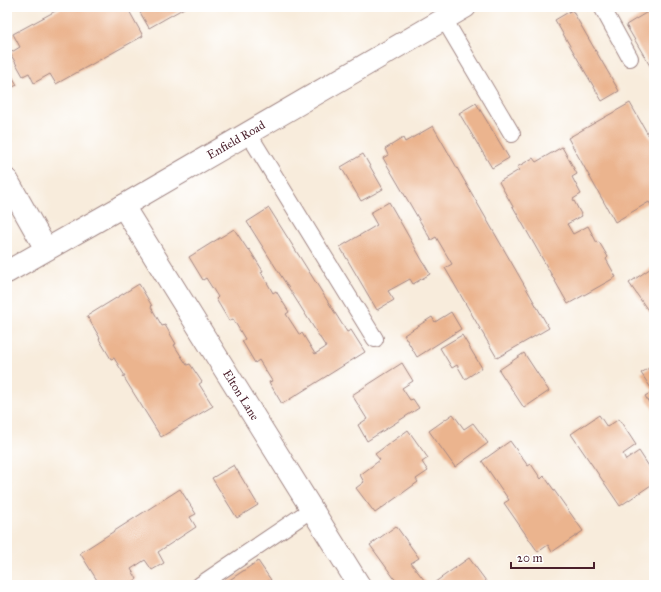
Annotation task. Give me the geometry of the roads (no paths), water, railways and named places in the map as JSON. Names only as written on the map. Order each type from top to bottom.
[{"type":"street","name":"Enfield Road","points":[[7,272],[465,7]]},
{"type":"street","points":[[7,180],[46,250]]},
{"type":"street","name":"Elton Lane","points":[[123,206],[359,585]]},
{"type":"lane","points":[[604,8],[630,58]]},
{"type":"lane","points":[[444,19],[512,134]]},
{"type":"lane","points":[[248,133],[375,339]]},
{"type":"lane","points":[[200,585],[312,509]]}]
